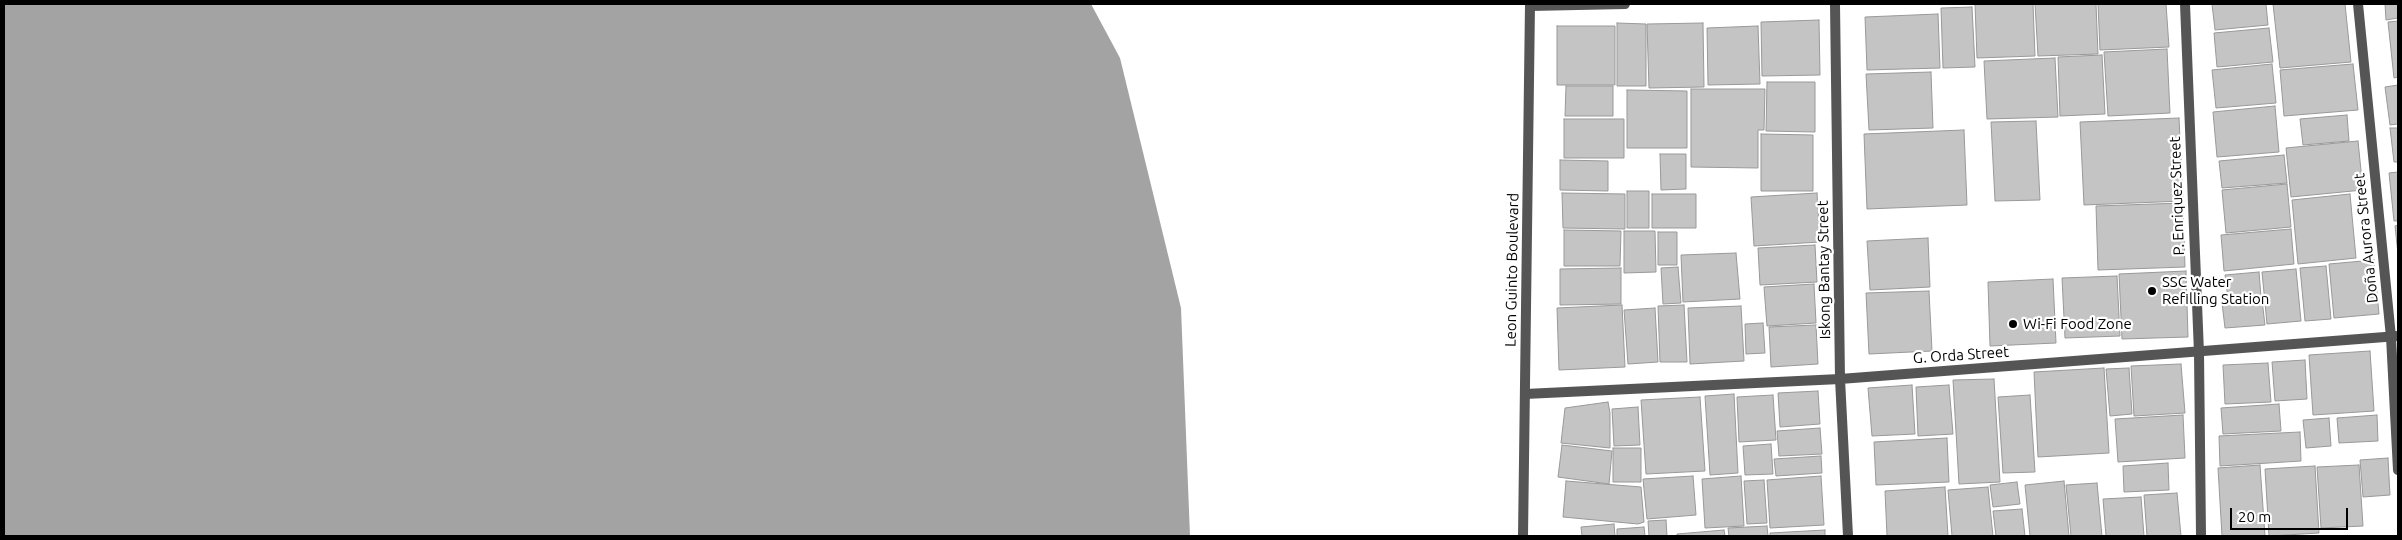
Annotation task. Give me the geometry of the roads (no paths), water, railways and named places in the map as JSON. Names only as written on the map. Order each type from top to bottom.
[{"type":"street","points":[[1530,5],[1625,4]]},
{"type":"street","name":"Iskong Bantay Street","points":[[1835,4],[1840,379],[1848,536]]},
{"type":"street","name":"P. Enriquez Street","points":[[2185,4],[2199,352],[2201,536]]},
{"type":"street","name":"Doña Aurora Street","points":[[2358,4],[2394,336],[2398,470]]},
{"type":"street","name":"Leon Guinto Boulevard","points":[[1523,536],[1530,5]]},
{"type":"street","name":"G. Orda Street","points":[[1525,394],[1840,379],[2394,336]]},
{"type":"place","name":"SSC Water Refilling Station","points":[[2152,291]]},
{"type":"place","name":"Wi-Fi Food Zone","points":[[2013,324]]}]
